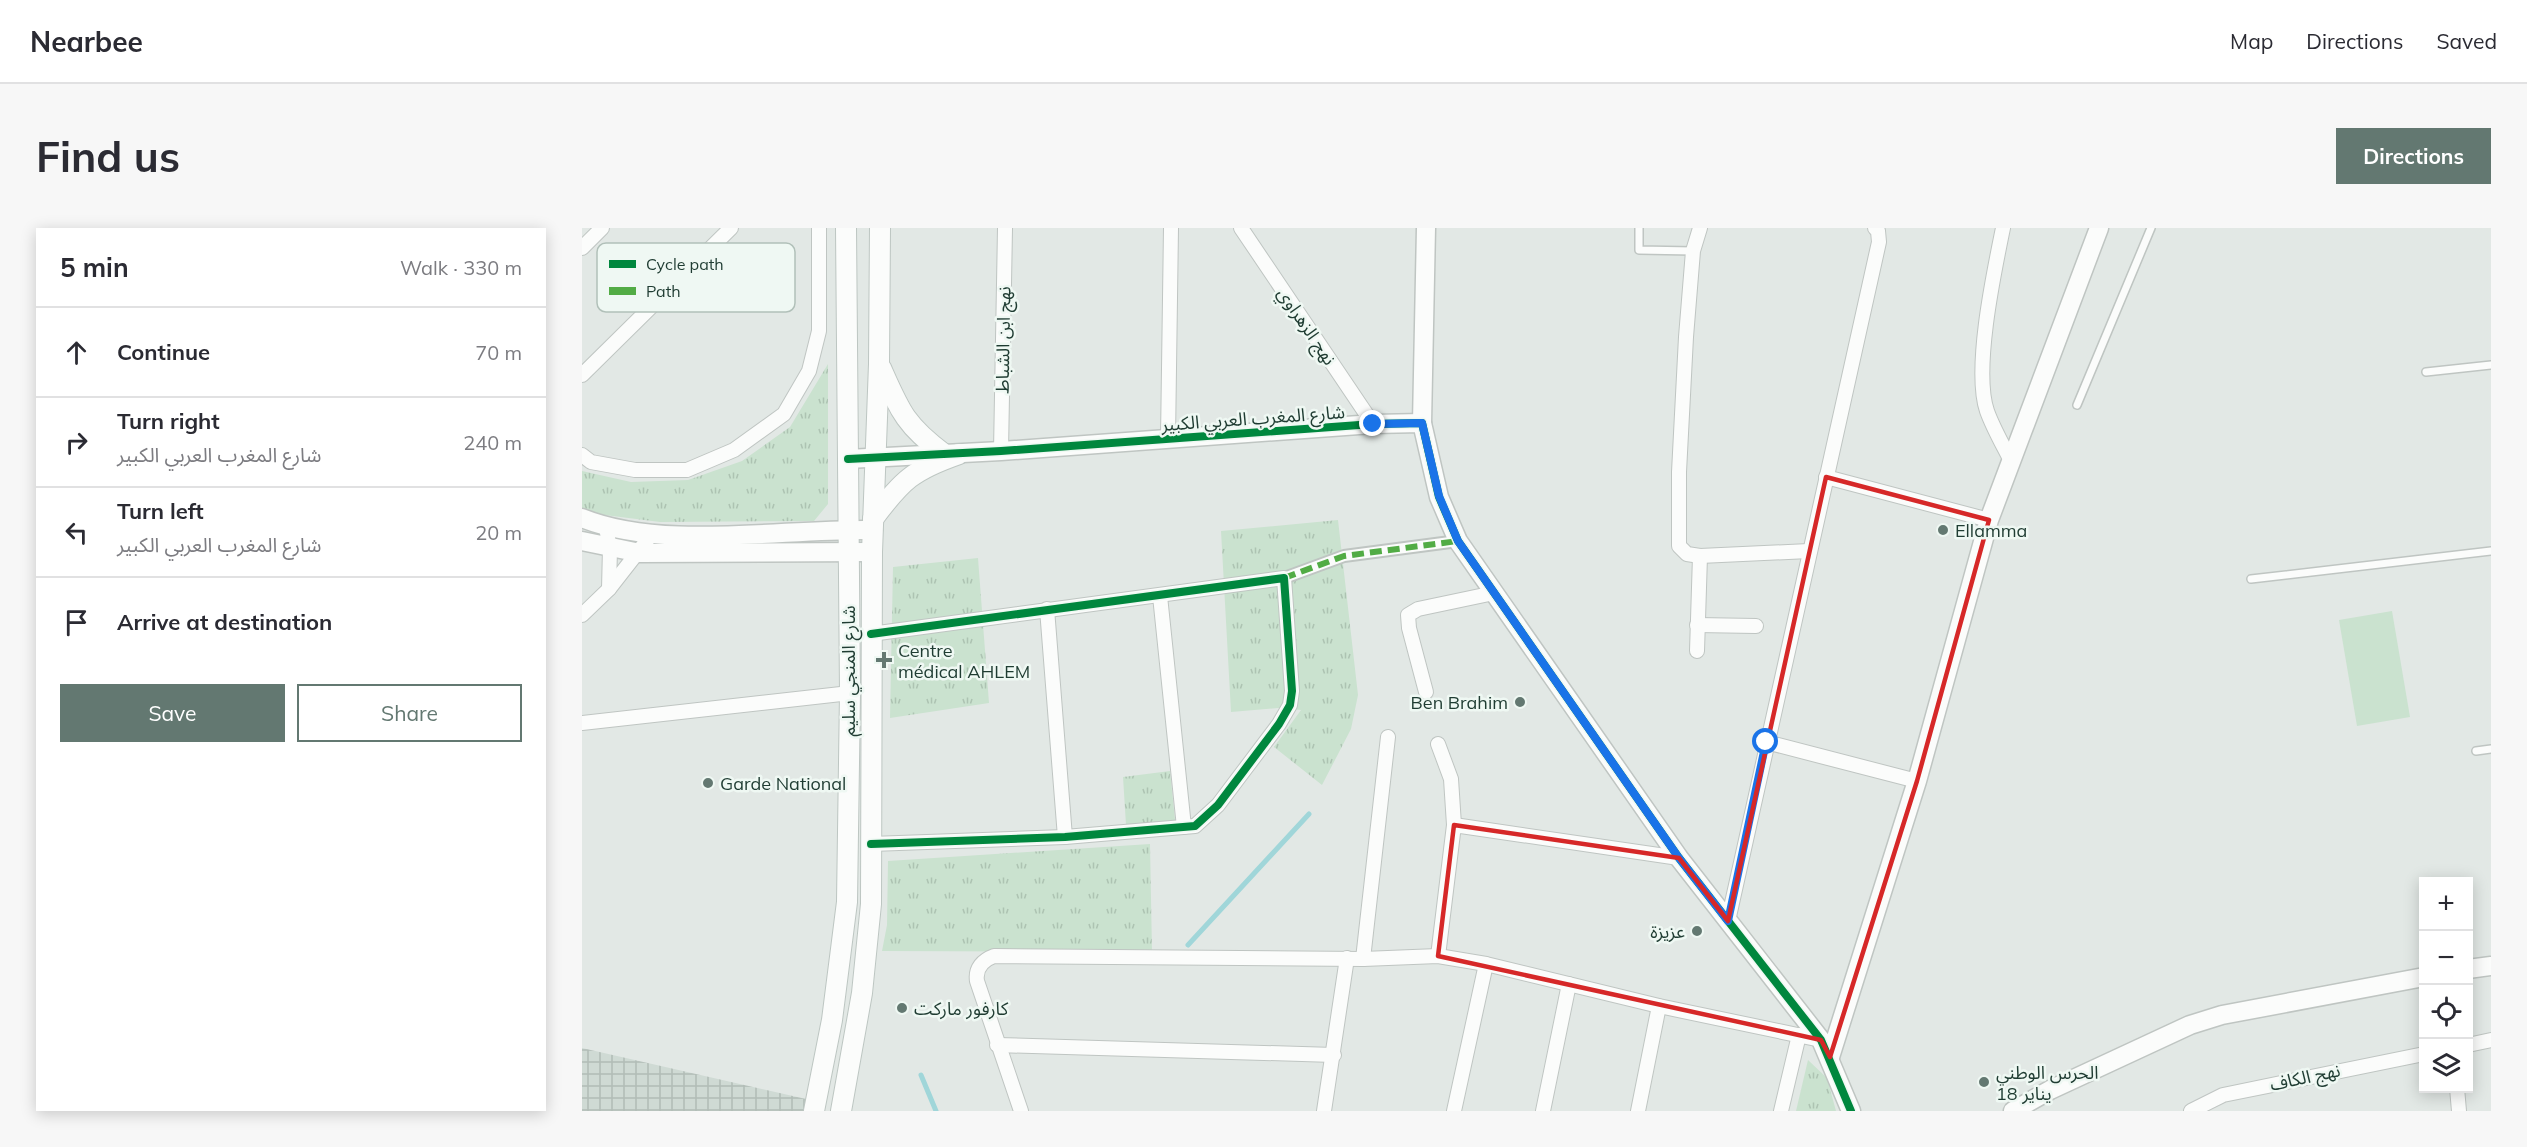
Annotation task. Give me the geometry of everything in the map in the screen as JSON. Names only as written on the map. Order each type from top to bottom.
[{"type":"main road","name":"شارع المنجي سليم","points":[[814,1111],[832,1020],[847,902],[850,693],[846,228]]},
{"type":"main road","name":"شارع المنجي سليم","points":[[841,1111],[869,942],[872,552],[879,364],[880,228]]},
{"type":"main road","points":[[879,364],[902,414],[920,436],[951,454]]},
{"type":"main road","points":[[873,524],[911,475],[951,454]]},
{"type":"street","points":[[582,248],[602,228]]},
{"type":"street","points":[[716,243],[731,228]]},
{"type":"street","points":[[582,455],[591,462],[635,470],[687,470],[734,450],[784,414],[809,371],[819,331],[819,228]]},
{"type":"street","name":"نهج ابن الشباط","points":[[1001,451],[1005,228]]},
{"type":"street","points":[[1168,439],[1171,228]]},
{"type":"street","name":"نهج الزهراوي","points":[[1241,228],[1373,424]]},
{"type":"street","points":[[1426,228],[1422,423],[1439,496],[1458,541],[1679,858],[1821,1040],[1830,1057],[1850,1110]]},
{"type":"street","points":[[1700,228],[1693,251],[1686,337],[1679,461],[1679,546],[1687,554],[1700,556],[1809,551]]},
{"type":"street","points":[[1728,921],[1879,242],[1878,231],[1875,228]]},
{"type":"street","points":[[2003,228],[1995,262],[1981,368],[1986,410],[2011,461]]},
{"type":"street","points":[[1830,1057],[1917,781],[1989,520],[2098,228]]},
{"type":"street","points":[[582,375],[646,312]]},
{"type":"street","name":"شارع المغرب العربي الكبير","points":[[848,459],[1001,451],[1373,424],[1422,423]]},
{"type":"street","points":[[1826,477],[1989,520]]},
{"type":"street","points":[[582,519],[606,528],[652,534],[693,535],[848,529],[873,524]]},
{"type":"street","points":[[606,528],[610,548],[609,589]]},
{"type":"street","points":[[582,615],[609,589],[652,534]]},
{"type":"street","points":[[582,541],[639,553],[872,552]]},
{"type":"street","points":[[871,634],[1284,578],[1344,556],[1458,541]]},
{"type":"street","points":[[1696,651],[1700,556]]},
{"type":"street","points":[[871,844],[1065,837],[1195,826],[1218,805],[1279,724],[1290,705],[1292,691],[1284,578]]},
{"type":"street","points":[[1426,692],[1409,628],[1408,615],[1418,609],[1494,593]]},
{"type":"street","points":[[1160,596],[1184,827]]},
{"type":"street","points":[[1047,609],[1065,837]]},
{"type":"street","points":[[1697,626],[1756,626]]},
{"type":"street","points":[[582,723],[850,693]]},
{"type":"street","points":[[1363,959],[1388,737]]},
{"type":"street","points":[[1766,742],[1917,781]]},
{"type":"street","points":[[1438,744],[1451,779],[1454,825],[1438,956]]},
{"type":"street","points":[[1454,825],[1679,858]]},
{"type":"street","points":[[1021,1111],[997,1045],[976,976],[981,964],[994,956],[1363,959],[1438,956],[1486,964],[1659,1006],[1821,1040]]},
{"type":"street","points":[[1324,1111],[1347,958]]},
{"type":"street","points":[[1454,1111],[1486,964]]},
{"type":"street","points":[[2473,968],[2491,966]]},
{"type":"street","points":[[2013,1111],[2050,1090],[2190,1025],[2222,1015],[2419,977]]},
{"type":"street","points":[[1543,1111],[1569,984]]},
{"type":"street","points":[[1638,1111],[1659,1006]]},
{"type":"street","points":[[1781,1111],[1799,1035]]},
{"type":"street","points":[[2473,1044],[2491,1040]]},
{"type":"street","points":[[997,1045],[1334,1055]]},
{"type":"street","name":"نهج الكاف","points":[[2191,1111],[2223,1095],[2419,1055]]},
{"type":"street","points":[[2457,1093],[2459,1111]]},
{"type":"lane","points":[[1639,228],[1639,250],[1693,251]]},
{"type":"lane","points":[[2077,405],[2151,228]]},
{"type":"lane","points":[[2426,372],[2491,365]]},
{"type":"lane","points":[[2251,579],[2491,551]]},
{"type":"lane","points":[[2476,751],[2491,749]]},
{"type":"highlighted area","points":[[1826,477],[1989,520],[1917,781],[1830,1057],[1821,1040],[1438,956],[1454,825],[1679,858],[1728,921]]},
{"type":"shaded area","points":[[582,1048],[806,1099],[803,1111],[582,1111]]},
{"type":"green space","points":[[828,364],[828,504],[814,521],[660,522],[589,513],[582,510],[582,471],[631,482],[688,480],[742,461],[790,427]]},
{"type":"green space","points":[[1338,520],[1358,695],[1351,729],[1322,785],[1274,747],[1301,710],[1278,708],[1231,712],[1221,531]]},
{"type":"green space","points":[[978,558],[989,703],[890,718],[893,567]]},
{"type":"green space","points":[[2392,611],[2410,717],[2357,726],[2339,620]]},
{"type":"green space","points":[[1170,771],[1175,820],[1126,825],[1123,777]]},
{"type":"green space","points":[[1150,844],[1152,952],[882,951],[887,925],[888,861]]},
{"type":"green space","points":[[1808,1060],[1827,1078],[1836,1111],[1796,1111]]},
{"type":"waterway","points":[[1188,945],[1309,814]]},
{"type":"waterway","points":[[921,1075],[936,1111]]},
{"type":"marked path","points":[[1284,578],[1344,556],[1458,541]]},
{"type":"cycle path","points":[[848,459],[1001,451],[1373,424],[1422,423],[1439,497],[1458,541],[1679,858],[1821,1040],[1851,1111]]},
{"type":"cycle path","points":[[871,634],[1284,578],[1292,691],[1290,705],[1279,724],[1218,805],[1195,826],[1065,837],[871,844]]},
{"type":"place","name":"Ellamma","points":[[1943,530]]},
{"type":"place","name":"Centre médical AHLEM","points":[[884,660]]},
{"type":"place","name":"Ben Brahim","points":[[1520,702]]},
{"type":"place","name":"Garde National","points":[[708,783]]},
{"type":"place","name":"عزيزة","points":[[1697,931]]},
{"type":"place","name":"كارفور ماركت","points":[[902,1008]]},
{"type":"place","name":"الحرس الوطني 18 يناير","points":[[1984,1082]]},
{"type":"route","points":[[1373,424],[1422,423],[1439,496],[1458,541],[1679,858],[1728,921],[1766,742]]}]
